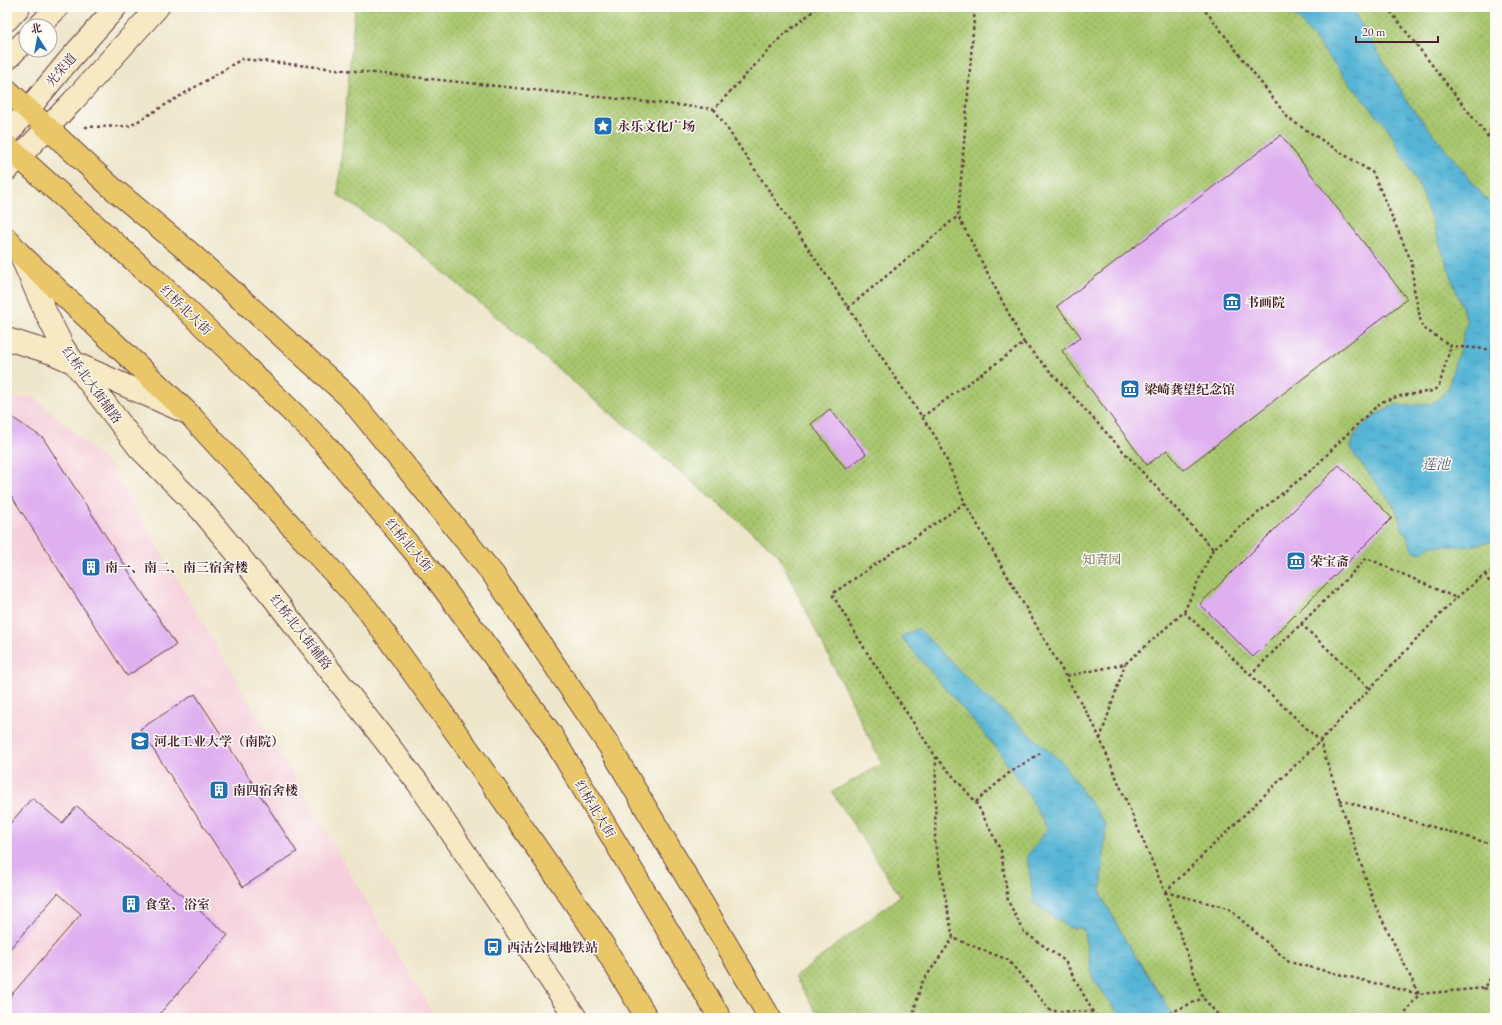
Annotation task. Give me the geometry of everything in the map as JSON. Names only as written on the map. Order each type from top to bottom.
[{"type":"main road","points":[[7,20],[19,7]]},
{"type":"main road","points":[[47,18],[58,7]]},
{"type":"main road","name":"光荣道","points":[[7,135],[116,7]]},
{"type":"main road","points":[[11,158],[47,128],[158,7]]},
{"type":"main road","points":[[7,59],[18,48]]},
{"type":"main road","points":[[7,90],[110,186],[190,254],[348,396],[493,574],[608,744],[770,1018]]},
{"type":"main road","name":"红桥北大街","points":[[11,158],[159,283],[323,442],[433,574],[549,731],[720,1018]]},
{"type":"main road","points":[[14,246],[188,413],[367,609],[473,756],[597,935],[647,1018]]},
{"type":"main road","name":"红桥北大街辅路","points":[[14,246],[63,347],[75,364],[139,448],[202,511],[272,596],[418,783],[576,1018]]},
{"type":"main road","points":[[7,339],[37,348],[188,413]]},
{"type":"path","points":[[714,110],[782,37],[818,7]]},
{"type":"path","points":[[975,7],[958,216],[1024,343],[1213,548]]},
{"type":"path","points":[[1201,7],[1209,15],[1289,120],[1374,173],[1412,263],[1414,289],[1422,327],[1451,346],[1494,351]]},
{"type":"path","points":[[1387,7],[1495,146]]},
{"type":"path","points":[[47,128],[130,126],[242,59],[714,110],[939,442],[965,503],[1067,676],[1094,725],[1165,892],[1203,998],[1220,1018]]},
{"type":"path","points":[[1487,136],[1495,132]]},
{"type":"path","points":[[848,308],[958,216]]},
{"type":"path","points":[[922,417],[1024,343]]},
{"type":"path","points":[[1067,676],[1125,664],[1184,612],[1213,548],[1314,467],[1381,402],[1400,396],[1433,391],[1438,386],[1451,346]]},
{"type":"path","points":[[965,503],[832,594],[866,651],[936,757],[976,802],[1001,851],[1008,901],[1024,932],[1065,961],[1093,1012],[1098,1018]]},
{"type":"path","points":[[1250,675],[1367,558],[1456,598]]},
{"type":"path","points":[[1165,892],[1320,741],[1456,598],[1485,574],[1495,570]]},
{"type":"path","points":[[1485,574],[1495,592]]},
{"type":"path","points":[[1184,612],[1320,741],[1374,903],[1420,994]]},
{"type":"path","points":[[1301,624],[1370,689]]},
{"type":"path","points":[[1100,739],[1125,664]]},
{"type":"path","points":[[976,802],[1009,773],[1042,752]]},
{"type":"path","points":[[914,1018],[913,1015],[921,984],[954,938],[935,844],[936,757]]},
{"type":"path","points":[[1340,800],[1495,845]]},
{"type":"path","points":[[1165,892],[1228,908],[1289,962],[1420,994],[1484,988],[1495,991]]},
{"type":"path","points":[[954,938],[1008,960],[1051,1011],[1093,1012]]},
{"type":"path","points":[[1484,988],[1495,971]]},
{"type":"path","points":[[1402,1018],[1420,994]]},
{"type":"path","points":[[1159,1018],[1203,998]]},
{"type":"shaded area","name":"河北工业大学（南院）","points":[[34,397],[109,464],[436,1018],[7,1018],[7,398]]},
{"type":"green space","name":"知青园","points":[[355,7],[1495,7],[1495,1018],[820,1018],[795,977],[900,896],[832,792],[882,764],[778,554],[411,245],[338,195]]},
{"type":"water","name":"莲池","points":[[1285,7],[1351,7],[1409,104],[1495,210],[1495,331],[1490,366],[1495,375],[1495,541],[1471,546],[1431,546],[1421,553],[1414,551],[1402,528],[1396,509],[1351,450],[1353,439],[1357,432],[1379,413],[1397,404],[1402,406],[1430,404],[1438,400],[1448,389],[1467,321],[1420,188],[1388,128],[1356,91],[1301,22]]},
{"type":"water","points":[[918,628],[985,696],[1062,762],[1106,825],[1101,895],[1126,941],[1175,1018],[1122,1018],[1093,979],[1083,928],[1069,928],[1034,903],[1027,856],[1048,829],[1026,791],[995,746],[901,637]]},
{"type":"building","name":"书画院","points":[[1281,135],[1407,299],[1183,470],[1167,450],[1147,465],[1062,351],[1081,337],[1057,306]]},
{"type":"building","points":[[830,409],[866,454],[846,469],[811,424]]},
{"type":"building","name":"南一、南二、南三宿舍楼","points":[[7,414],[43,438],[176,645],[127,676],[7,489]]},
{"type":"building","name":"荣宝斋","points":[[1339,465],[1392,518],[1253,657],[1200,604]]},
{"type":"building","name":"南四宿舍楼","points":[[195,694],[297,852],[243,887],[140,729]]},
{"type":"building","name":"食堂、浴室","points":[[32,798],[62,823],[77,806],[228,935],[156,1018],[7,1018],[7,1000],[81,914],[58,893],[7,952],[7,827]]},
{"type":"place","name":"永乐文化广场","points":[[603,126]]},
{"type":"place","name":"书画院","points":[[1232,302]]},
{"type":"place","name":"梁崎龚望纪念馆","points":[[1130,389]]},
{"type":"place","name":"荣宝斋","points":[[1296,561]]},
{"type":"place","name":"南一、南二、南三宿舍楼","points":[[91,567]]},
{"type":"place","name":"河北工业大学（南院）","points":[[140,741]]},
{"type":"place","name":"南四宿舍楼","points":[[219,790]]},
{"type":"place","name":"食堂、浴室","points":[[131,904]]},
{"type":"place","name":"西沽公园地铁站","points":[[493,947]]}]
